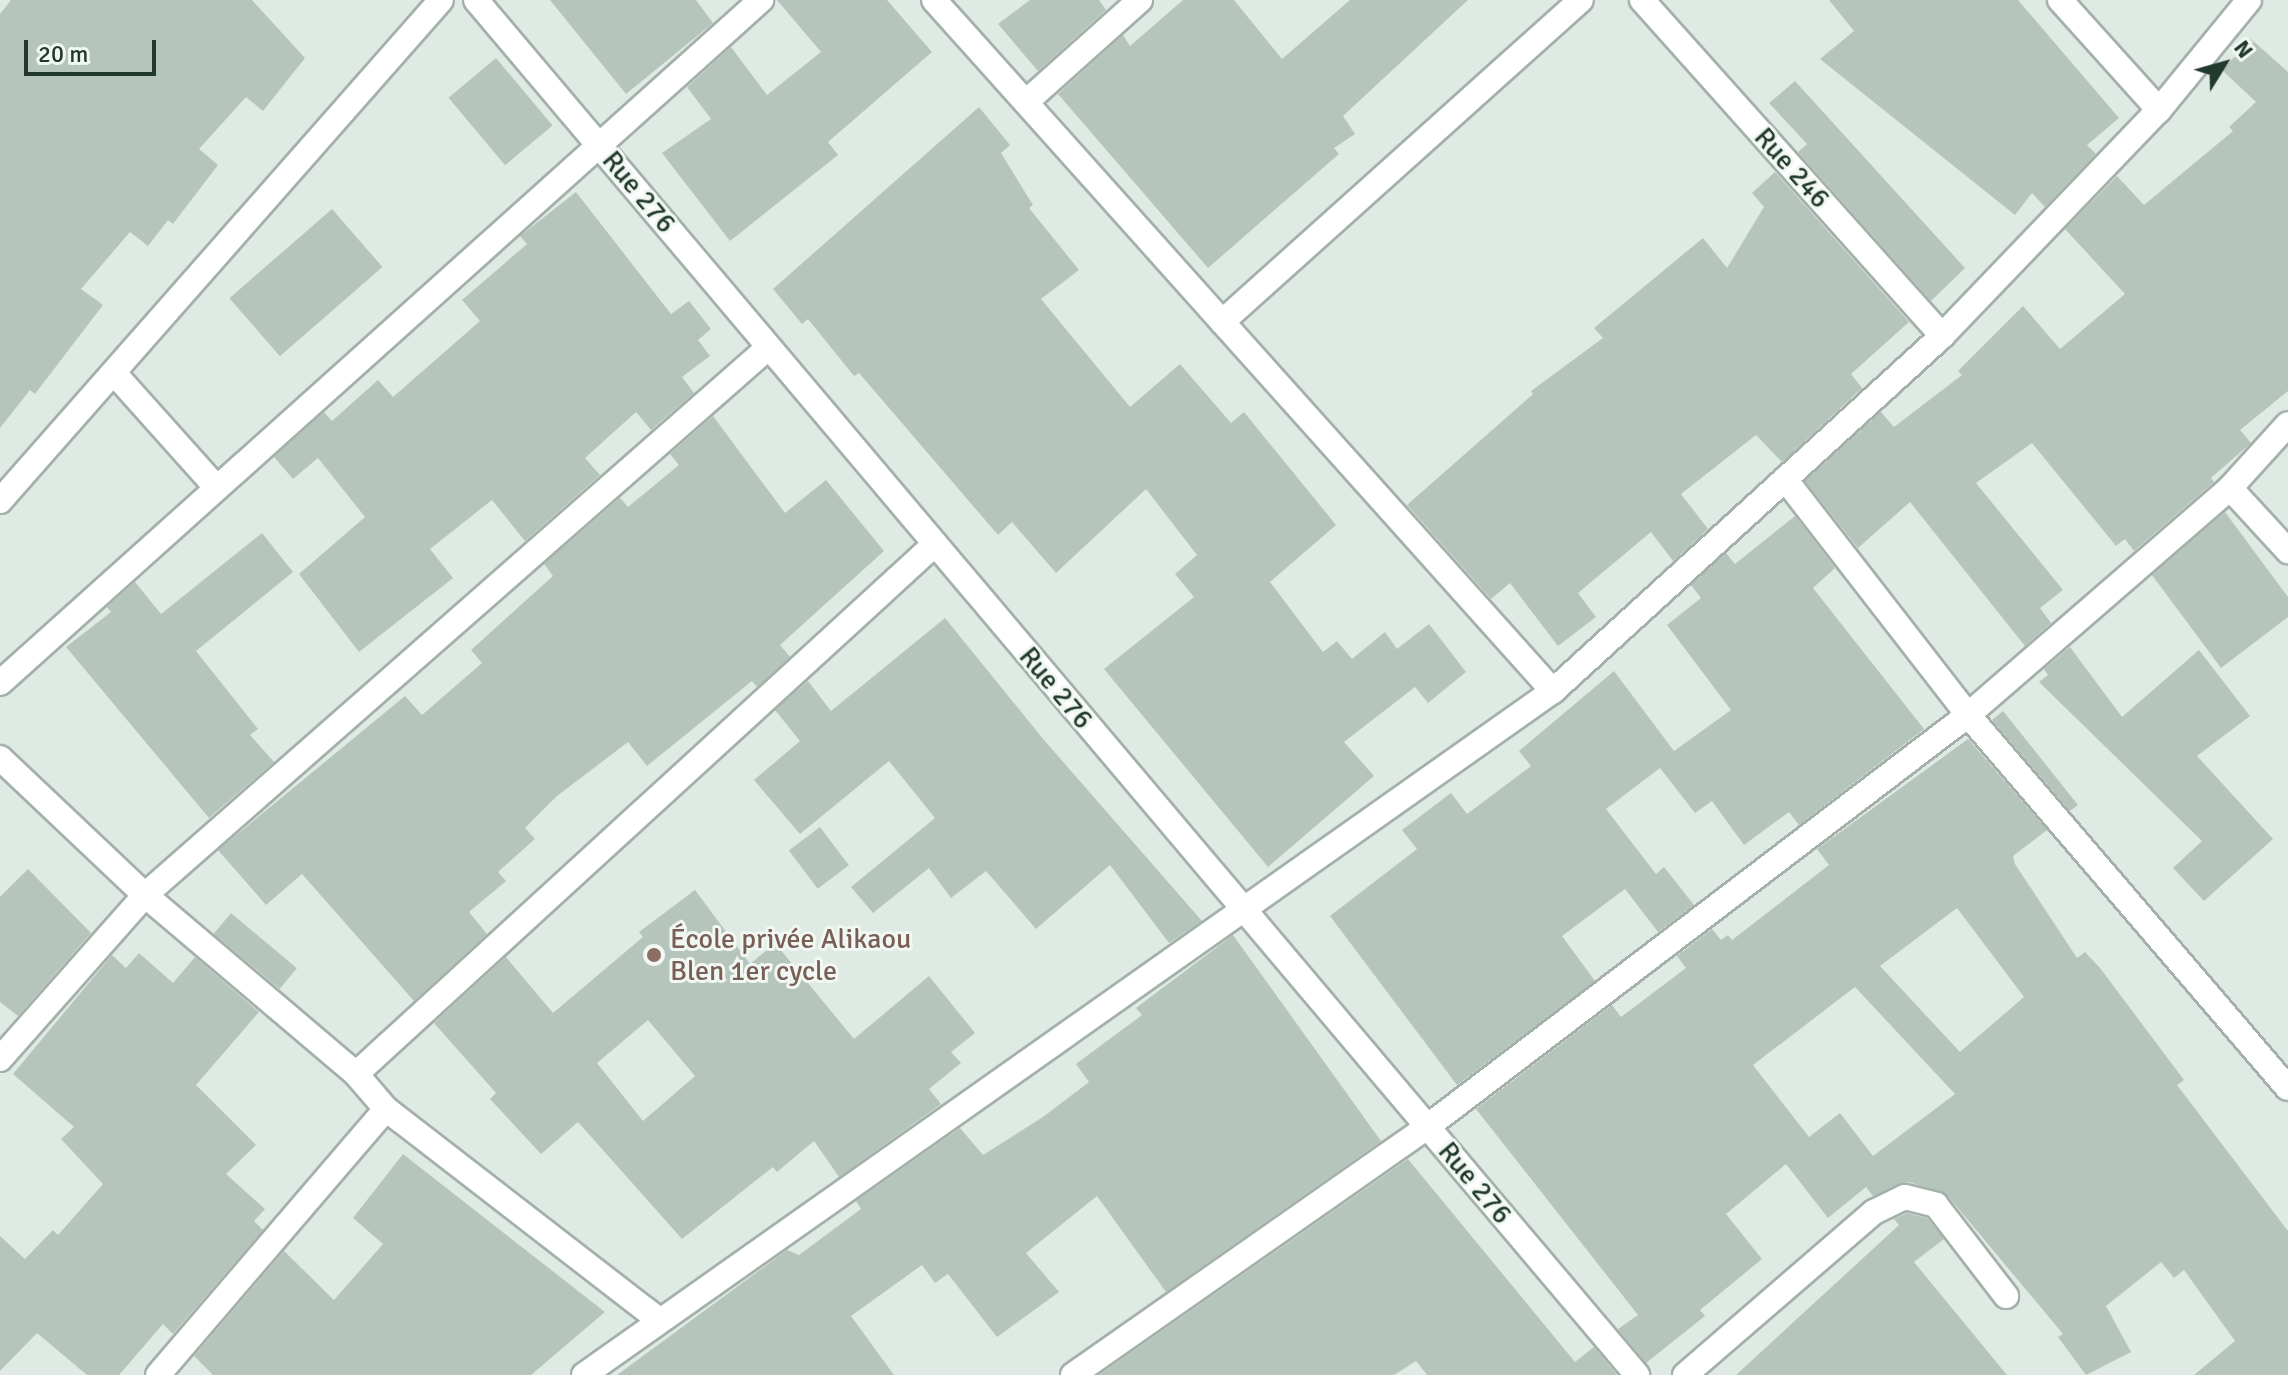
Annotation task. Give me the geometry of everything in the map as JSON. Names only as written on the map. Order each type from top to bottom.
[{"type":"street","points":[[0,501],[441,0]]},
{"type":"street","name":"Rue 276","points":[[476,0],[1637,1375]]},
{"type":"street","points":[[0,683],[761,0]]},
{"type":"street","points":[[934,0],[1553,691]]},
{"type":"street","points":[[1026,102],[1140,0]]},
{"type":"street","points":[[1222,322],[1581,0]]},
{"type":"street","name":"Rue 246","points":[[1642,0],[1942,336]]},
{"type":"street","points":[[2060,0],[2159,110]]},
{"type":"street","points":[[584,1375],[1242,907],[1553,691],[1942,336],[2159,110],[2249,0]]},
{"type":"street","points":[[0,1059],[145,895],[769,347]]},
{"type":"street","points":[[114,373],[217,488]]},
{"type":"street","points":[[1073,1375],[1427,1127],[1968,715],[2230,488],[2288,424]]},
{"type":"street","points":[[1785,479],[1968,715],[2288,1088]]},
{"type":"street","points":[[2230,488],[2288,551]]},
{"type":"street","points":[[356,1074],[935,544]]},
{"type":"street","points":[[0,758],[145,895],[356,1074],[386,1109],[660,1321]]},
{"type":"street","points":[[158,1375],[386,1109]]},
{"type":"street","points":[[1685,1375],[1874,1212],[1905,1197],[1936,1205],[2006,1296]]},
{"type":"building","points":[[11,0],[252,0],[305,58],[263,111],[246,97],[199,149],[218,165],[173,224],[168,220],[148,246],[130,232],[81,289],[103,305],[35,394],[30,390],[0,428],[0,14]]},
{"type":"building","points":[[550,0],[696,0],[713,23],[626,94]]},
{"type":"building","points":[[777,0],[887,0],[932,52],[828,142],[838,155],[730,241],[662,153],[711,119],[687,87],[731,47],[767,95],[821,52]]},
{"type":"building","points":[[1030,0],[1099,0],[1106,10],[1038,71],[998,24]]},
{"type":"building","points":[[1183,0],[1234,0],[1282,59],[1350,0],[1468,0],[1343,116],[1355,134],[1334,148],[1339,154],[1208,268],[1058,94],[1123,35],[1130,46]]},
{"type":"building","points":[[1829,0],[2018,0],[2119,118],[2087,145],[2096,154],[2045,207],[2032,193],[2015,215],[1820,59],[1854,31]]},
{"type":"building","points":[[2251,39],[2288,72],[2288,391],[2240,430],[2251,443],[2211,478],[2214,482],[2134,551],[2125,539],[2116,546],[2032,443],[1976,483],[2063,590],[2040,608],[2051,623],[2025,646],[1910,502],[1858,548],[1805,481],[1881,412],[1894,427],[1962,375],[1958,371],[2023,306],[2060,349],[2125,294],[2065,229],[2117,176],[2144,205],[2233,131],[2229,127],[2256,102],[2222,70]]},
{"type":"building","points":[[496,58],[553,125],[505,165],[449,98]]},
{"type":"building","points":[[1795,81],[1965,268],[1931,301],[1798,152],[1807,144],[1769,103]]},
{"type":"building","points":[[979,107],[1010,145],[1001,153],[1033,205],[1029,208],[1079,270],[1041,299],[1130,407],[1180,364],[1231,423],[1244,412],[1336,525],[1270,582],[1323,652],[1337,641],[1352,659],[1385,632],[1397,649],[1429,624],[1466,672],[1428,703],[1415,687],[1344,742],[1374,776],[1268,867],[1104,669],[1194,597],[1175,574],[1197,555],[1146,489],[1056,573],[1012,522],[998,535],[859,373],[854,376],[808,319],[802,324],[773,289]]},
{"type":"building","points":[[1775,172],[1909,322],[1851,374],[1862,388],[1782,462],[1756,435],[1681,494],[1708,529],[1673,561],[1651,532],[1578,593],[1596,617],[1558,646],[1510,583],[1491,599],[1407,505],[1533,394],[1531,391],[1603,338],[1594,328],[1703,238],[1727,268],[1764,207],[1752,193]]},
{"type":"building","points":[[576,192],[671,314],[689,301],[711,329],[698,340],[710,356],[682,377],[694,393],[651,430],[636,412],[585,458],[600,475],[525,541],[492,500],[430,549],[453,578],[359,652],[299,574],[365,517],[318,458],[293,479],[274,457],[324,412],[332,421],[378,380],[393,397],[480,321],[462,300],[527,244],[520,236]]},
{"type":"building","points":[[332,209],[383,267],[280,356],[229,298]]},
{"type":"building","points":[[713,416],[785,513],[826,480],[884,551],[780,645],[790,657],[757,687],[752,681],[647,766],[628,742],[557,796],[525,828],[535,839],[498,872],[506,881],[469,912],[487,934],[414,1001],[302,874],[266,905],[218,850],[405,696],[422,715],[482,663],[471,650],[553,576],[544,564],[620,498],[628,507],[679,465],[670,454]]},
{"type":"building","points":[[2225,512],[2288,597],[2288,617],[2221,668],[2152,575]]},
{"type":"building","points":[[1795,516],[1835,568],[1813,588],[1924,729],[1799,825],[1789,812],[1744,845],[1712,801],[1695,813],[1660,768],[1606,809],[1656,874],[1664,867],[1694,905],[1658,932],[1625,889],[1562,936],[1595,981],[1457,1085],[1330,916],[1417,849],[1402,830],[1451,793],[1467,814],[1531,766],[1519,751],[1614,671],[1674,751],[1731,710],[1667,625],[1701,598],[1691,585],[1726,553],[1735,564]]},
{"type":"building","points":[[262,533],[293,572],[196,651],[258,729],[250,735],[274,762],[209,818],[66,647],[111,612],[107,607],[135,582],[161,614]]},
{"type":"building","points":[[945,618],[1044,740],[1202,921],[1169,943],[1110,865],[1036,929],[986,871],[951,898],[929,868],[873,913],[851,887],[935,818],[889,761],[800,834],[754,780],[800,741],[775,710],[808,681],[831,711]]},
{"type":"building","points":[[2070,647],[2122,717],[2199,650],[2250,716],[2197,756],[2273,839],[2204,901],[2173,868],[2202,841],[2039,682],[2048,675],[2044,669]]},
{"type":"building","points":[[2003,711],[2078,805],[2070,811],[1992,720]]},
{"type":"building","points":[[1968,739],[2047,830],[2013,856],[2015,864],[2077,958],[2085,952],[2100,968],[2184,1080],[2177,1085],[2288,1231],[2288,1375],[2194,1375],[2235,1341],[2184,1270],[2174,1278],[2161,1262],[2106,1306],[2131,1352],[2086,1375],[2058,1337],[2063,1334],[1947,1195],[1909,1182],[1873,1196],[1866,1187],[1828,1218],[1786,1164],[1726,1214],[1762,1259],[1700,1310],[1705,1316],[1646,1363],[1618,1329],[1638,1315],[1476,1109],[1612,1005],[1621,1017],[1686,968],[1677,956],[1712,929],[1721,940],[1728,935],[1732,940],[1829,865],[1817,849]],"holes":[[[1957,908],[2024,997],[1960,1052],[1880,966]],[[1855,987],[1955,1094],[1873,1156],[1840,1113],[1809,1137],[1753,1065]]]},
{"type":"building","points":[[820,827],[849,865],[818,889],[789,850]]},
{"type":"building","points":[[28,869],[91,933],[18,1016],[0,1002],[0,897]]},
{"type":"building","points":[[695,890],[750,964],[775,943],[854,1039],[929,976],[975,1033],[951,1052],[961,1063],[929,1089],[941,1104],[839,1177],[814,1141],[777,1172],[773,1167],[682,1239],[578,1122],[541,1154],[490,1099],[496,1093],[434,1023],[506,957],[553,1013],[643,937],[639,932]],"holes":[[[648,1020],[695,1076],[643,1121],[597,1063]]]},
{"type":"building","points":[[231,913],[297,968],[280,989],[214,934]]},
{"type":"building","points":[[1233,935],[1381,1141],[1166,1292],[1097,1196],[1026,1253],[1059,1292],[997,1337],[948,1274],[935,1283],[922,1265],[851,1316],[894,1375],[617,1375],[787,1250],[799,1255],[861,1209],[856,1201],[960,1128],[983,1155],[1043,1117],[1089,1082],[1076,1064],[1142,1015],[1136,1008]]},
{"type":"building","points":[[139,953],[173,983],[195,957],[259,1012],[196,1085],[256,1145],[226,1174],[265,1209],[254,1221],[263,1230],[173,1334],[163,1324],[119,1375],[87,1375],[37,1333],[0,1371],[0,1236],[25,1259],[53,1230],[58,1235],[103,1184],[61,1139],[74,1127],[13,1074],[112,955],[126,968]]},
{"type":"building","points":[[403,1154],[605,1312],[531,1375],[213,1375],[194,1356],[284,1251],[334,1300],[383,1244],[353,1218]]},
{"type":"building","points":[[1408,1159],[1575,1362],[1594,1347],[1617,1375],[1427,1375],[1416,1361],[1394,1375],[1099,1375]]},
{"type":"building","points":[[1907,1213],[1927,1218],[1944,1239],[1914,1262],[2007,1375],[1736,1375],[1899,1225],[1894,1219]]},
{"type":"place","name":"École privée Alikaou Blen 1er cycle","points":[[654,955]]}]
